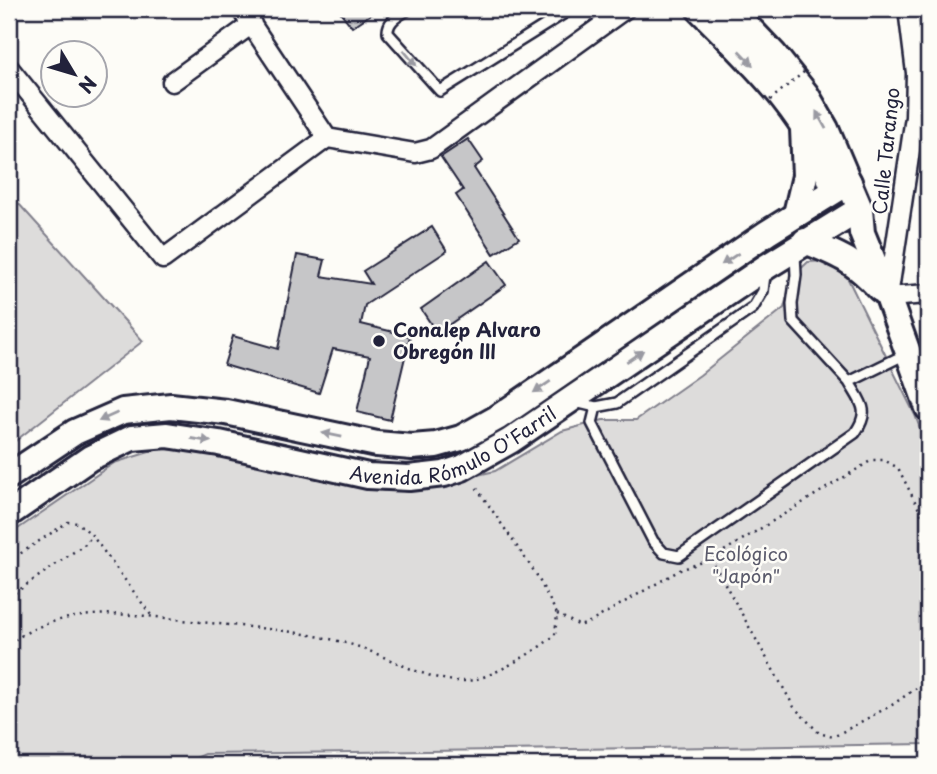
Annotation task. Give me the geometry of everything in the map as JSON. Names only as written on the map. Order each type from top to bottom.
[{"type":"main road","points":[[699,9],[776,88],[842,186],[888,297],[928,408]]},
{"type":"main road","points":[[731,9],[774,54],[806,94],[838,153],[842,186]]},
{"type":"main road","points":[[796,214],[804,176],[802,125]]},
{"type":"main road","name":"Avenida Rómulo O'Farril","points":[[9,476],[75,432],[123,411],[171,406],[226,412],[377,444],[412,447],[436,445],[461,438],[497,418],[767,233],[842,186]]},
{"type":"main road","name":"Avenida Rómulo O'Farril","points":[[9,514],[90,458],[132,438],[167,435],[219,443],[368,476],[409,478],[444,474],[462,468],[487,456],[787,253],[856,220]]},
{"type":"main road","points":[[767,233],[787,253],[842,256],[859,266],[888,297]]},
{"type":"street","points":[[241,9],[327,138]]},
{"type":"street","points":[[9,68],[163,259],[327,138],[415,153],[431,149],[625,9]]},
{"type":"street","name":"Calle Tarango","points":[[888,297],[915,117],[916,73],[908,9]]},
{"type":"street","points":[[922,9],[928,18]]},
{"type":"street","points":[[172,82],[252,24]]},
{"type":"street","points":[[888,297],[928,294]]},
{"type":"lane","points":[[409,9],[392,20],[388,33],[440,91],[571,9]]},
{"type":"lane","points":[[596,407],[592,423],[653,541],[664,553],[679,556],[855,433],[863,421],[864,409],[849,382],[793,321],[792,304],[796,275],[787,253]]},
{"type":"lane","points":[[570,400],[596,407],[617,403],[753,308],[787,253]]},
{"type":"lane","points":[[849,382],[908,353]]},
{"type":"path","points":[[770,100],[804,72]]},
{"type":"path","points":[[557,614],[580,626],[680,570],[711,559],[872,460],[884,460],[898,468],[928,527]]},
{"type":"path","points":[[9,644],[54,622],[110,613],[151,615],[284,630],[357,646],[383,659],[435,677],[467,681],[496,672],[549,641],[555,635],[557,614],[536,574],[462,468]]},
{"type":"path","points":[[9,561],[68,522],[78,523],[91,534],[151,615]]},
{"type":"path","points":[[9,597],[88,542],[91,534]]},
{"type":"path","points":[[711,559],[794,706],[819,733],[832,737],[892,705],[928,680]]},
{"type":"green space","points":[[9,193],[143,341],[9,446]]},
{"type":"green space","name":"Ecológico \"Japón\"","points":[[828,261],[845,273],[915,415],[928,450],[928,744],[205,754],[180,765],[9,765],[9,535],[114,463],[159,449],[194,450],[384,491],[416,489],[495,471],[562,431],[603,420],[636,420],[700,375],[784,308],[792,277],[808,262]]},
{"type":"building","points":[[338,9],[379,9],[352,27]]},
{"type":"building","points":[[468,139],[483,161],[474,168],[519,238],[494,254],[456,195],[463,190],[441,157]]},
{"type":"building","points":[[432,227],[447,251],[365,305],[361,324],[410,336],[390,420],[357,412],[370,356],[333,349],[319,393],[224,365],[233,336],[278,349],[297,255],[325,260],[321,276],[371,284],[363,271]]},
{"type":"building","points":[[489,261],[506,285],[437,333],[421,309]]},
{"type":"place","name":"Conalep Alvaro Obregón lll","points":[[379,341]]}]
